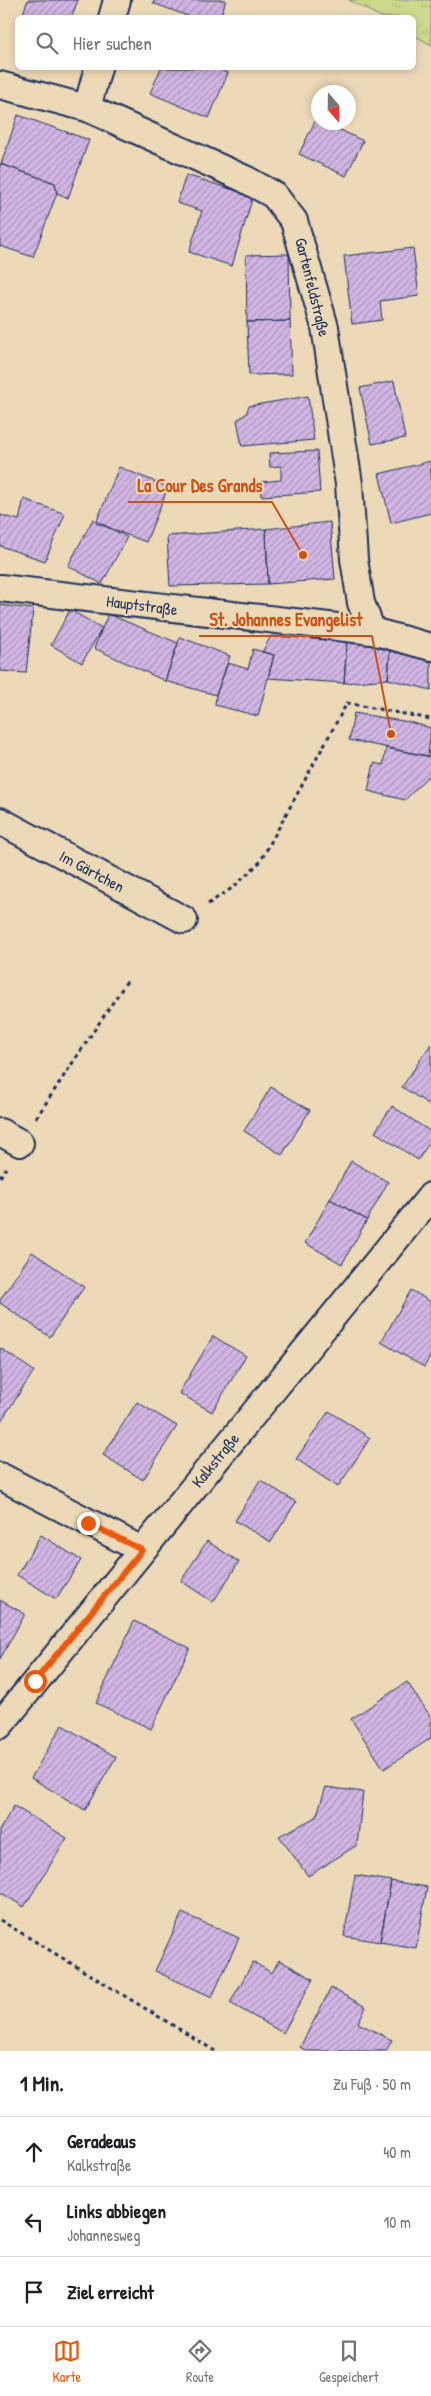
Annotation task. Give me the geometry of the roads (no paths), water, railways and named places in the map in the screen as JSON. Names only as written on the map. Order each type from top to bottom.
[{"type":"street","points":[[113,15],[117,0]]},
{"type":"street","points":[[87,108],[97,70]]},
{"type":"street","name":"Gartenfeldstraße","points":[[0,85],[87,108],[245,179],[274,195],[294,220],[324,327],[349,484],[354,559],[361,603],[372,631]]},
{"type":"street","name":"Hauptstraße","points":[[0,588],[372,631],[431,647]]},
{"type":"street","name":"Im Gärtchen","points":[[0,821],[184,920]]},
{"type":"street","name":"Kalkstraße","points":[[0,1725],[431,1196]]},
{"type":"street","points":[[0,1476],[142,1550]]},
{"type":"place","name":"La Cour Des Grands","points":[[303,555]]},
{"type":"place","name":"St. Johannes Evangelist","points":[[391,734]]}]
